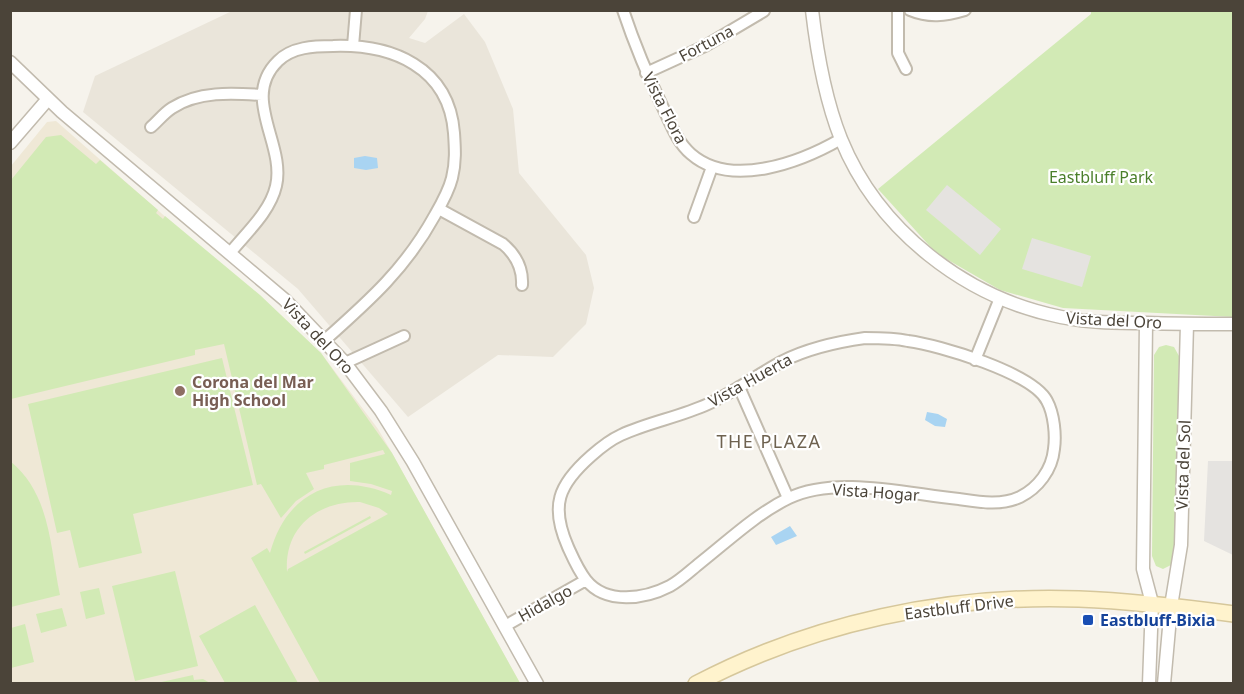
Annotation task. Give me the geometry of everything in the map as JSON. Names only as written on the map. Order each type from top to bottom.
[{"type":"main road","name":"Eastbluff Drive","points":[[696,684],[755,655],[814,635],[868,620],[924,610],[1019,600],[1077,599],[1152,603],[1233,614]]},
{"type":"street","points":[[353,46],[356,10]]},
{"type":"street","name":"Vista Flora","points":[[623,10],[646,73],[678,139],[691,154],[712,167],[740,171],[780,165],[818,152],[841,139]]},
{"type":"street","name":"Vista del Oro","points":[[812,10],[821,69],[841,139],[870,192],[912,241],[948,270],[973,286],[1024,308],[1064,318],[1096,322],[1233,324]]},
{"type":"street","points":[[898,10],[898,53],[906,69]]},
{"type":"street","points":[[910,10],[927,16],[965,10]]},
{"type":"street","name":"Fortuna","points":[[646,73],[705,46],[764,11]]},
{"type":"street","points":[[230,253],[266,209],[276,185],[277,156],[262,109],[262,95],[264,82],[270,70],[279,60],[290,53],[319,46],[353,46],[407,59],[424,70],[443,92],[453,118],[456,152],[452,180],[423,237],[401,267],[378,292],[325,340]]},
{"type":"street","name":"Vista del Oro","points":[[10,62],[48,99],[285,300],[345,363],[381,411],[413,462],[537,684]]},
{"type":"street","points":[[151,127],[172,108],[192,99],[212,94],[262,95]]},
{"type":"street","points":[[10,143],[48,99]]},
{"type":"street","points":[[694,217],[712,167]]},
{"type":"street","points":[[439,209],[510,250],[521,269],[522,285]]},
{"type":"street","points":[[975,360],[1000,298]]},
{"type":"street","points":[[1146,323],[1143,570],[1152,603],[1149,684]]},
{"type":"street","name":"Vista del Sol","points":[[1164,684],[1171,606],[1181,545],[1187,324]]},
{"type":"street","points":[[345,363],[404,336]]},
{"type":"street","name":"Vista Huerta","points":[[586,580],[574,561],[561,531],[558,515],[560,495],[569,477],[603,445],[620,436],[692,411],[802,352],[823,345],[865,338],[908,340],[1011,373],[1028,382],[1047,400]]},
{"type":"street","points":[[739,387],[788,498]]},
{"type":"street","name":"Vista Hogar","points":[[586,580],[597,591],[608,595],[632,597],[654,593],[676,582],[768,510],[788,498],[807,491],[847,487],[991,503],[1016,499],[1038,484],[1052,462],[1055,435],[1047,400]]},
{"type":"street","name":"Hidalgo","points":[[505,626],[586,580]]},
{"type":"shaded area","points":[[232,11],[428,11],[425,19],[409,38],[425,43],[464,14],[485,42],[513,109],[519,173],[586,255],[594,288],[586,324],[553,357],[498,355],[408,417],[298,289],[83,112],[95,76]]},
{"type":"shaded area","name":"Corona del Mar High School","points":[[56,121],[321,353],[378,429],[520,683],[11,684],[11,166],[47,122]]},
{"type":"shaded area","points":[[947,185],[1001,229],[980,255],[926,210]]},
{"type":"shaded area","points":[[1032,238],[1091,256],[1082,287],[1022,269]]},
{"type":"shaded area","points":[[1208,461],[1233,461],[1233,555],[1204,541]]},
{"type":"green space","name":"Eastbluff Park","points":[[1091,11],[1233,11],[1233,317],[1063,308],[1000,290],[936,253],[878,189],[1091,14]]},
{"type":"green space","points":[[61,135],[96,164],[100,160],[158,210],[156,213],[163,219],[165,216],[260,295],[321,353],[392,453],[520,683],[320,683],[251,558],[267,548],[270,553],[277,532],[288,515],[316,492],[351,485],[391,495],[392,491],[371,484],[350,481],[350,463],[385,454],[383,450],[324,465],[324,469],[306,473],[314,489],[296,501],[281,518],[261,484],[257,485],[224,344],[195,350],[195,355],[11,399],[11,180],[46,137]],"holes":[[[360,502],[379,508],[388,514],[288,569],[287,572],[291,542],[298,530],[318,512],[330,506]]]},
{"type":"green space","points":[[1166,345],[1174,347],[1179,356],[1176,556],[1173,564],[1163,569],[1156,566],[1152,556],[1154,355],[1159,347]]},
{"type":"green space","points":[[222,358],[253,485],[133,514],[142,553],[79,568],[70,530],[57,533],[28,404]]},
{"type":"green space","points":[[10,461],[24,474],[41,506],[51,541],[60,595],[11,607]]},
{"type":"green space","points":[[370,516],[371,518],[305,554],[304,552]]},
{"type":"green space","points":[[175,571],[198,666],[135,681],[112,586]]},
{"type":"green space","points":[[99,588],[105,614],[86,619],[80,592]]},
{"type":"green space","points":[[255,605],[298,683],[225,683],[199,636]]},
{"type":"green space","points":[[62,608],[67,626],[41,633],[36,614]]},
{"type":"green space","points":[[25,624],[34,662],[11,668],[11,628]]},
{"type":"green space","points":[[193,675],[194,680],[203,679],[210,683],[157,683]]},
{"type":"water","points":[[365,156],[377,158],[378,168],[366,170],[354,168],[354,158]]},
{"type":"water","points":[[927,412],[947,419],[945,427],[935,426],[925,420]]},
{"type":"water","points":[[790,526],[797,536],[776,545],[771,537]]},
{"type":"place","name":"Corona del Mar High School","points":[[180,391]]},
{"type":"place","name":"Eastbluff-Bixia","points":[[1088,620]]},
{"type":"district","name":"THE PLAZA","points":[[769,442]]}]
